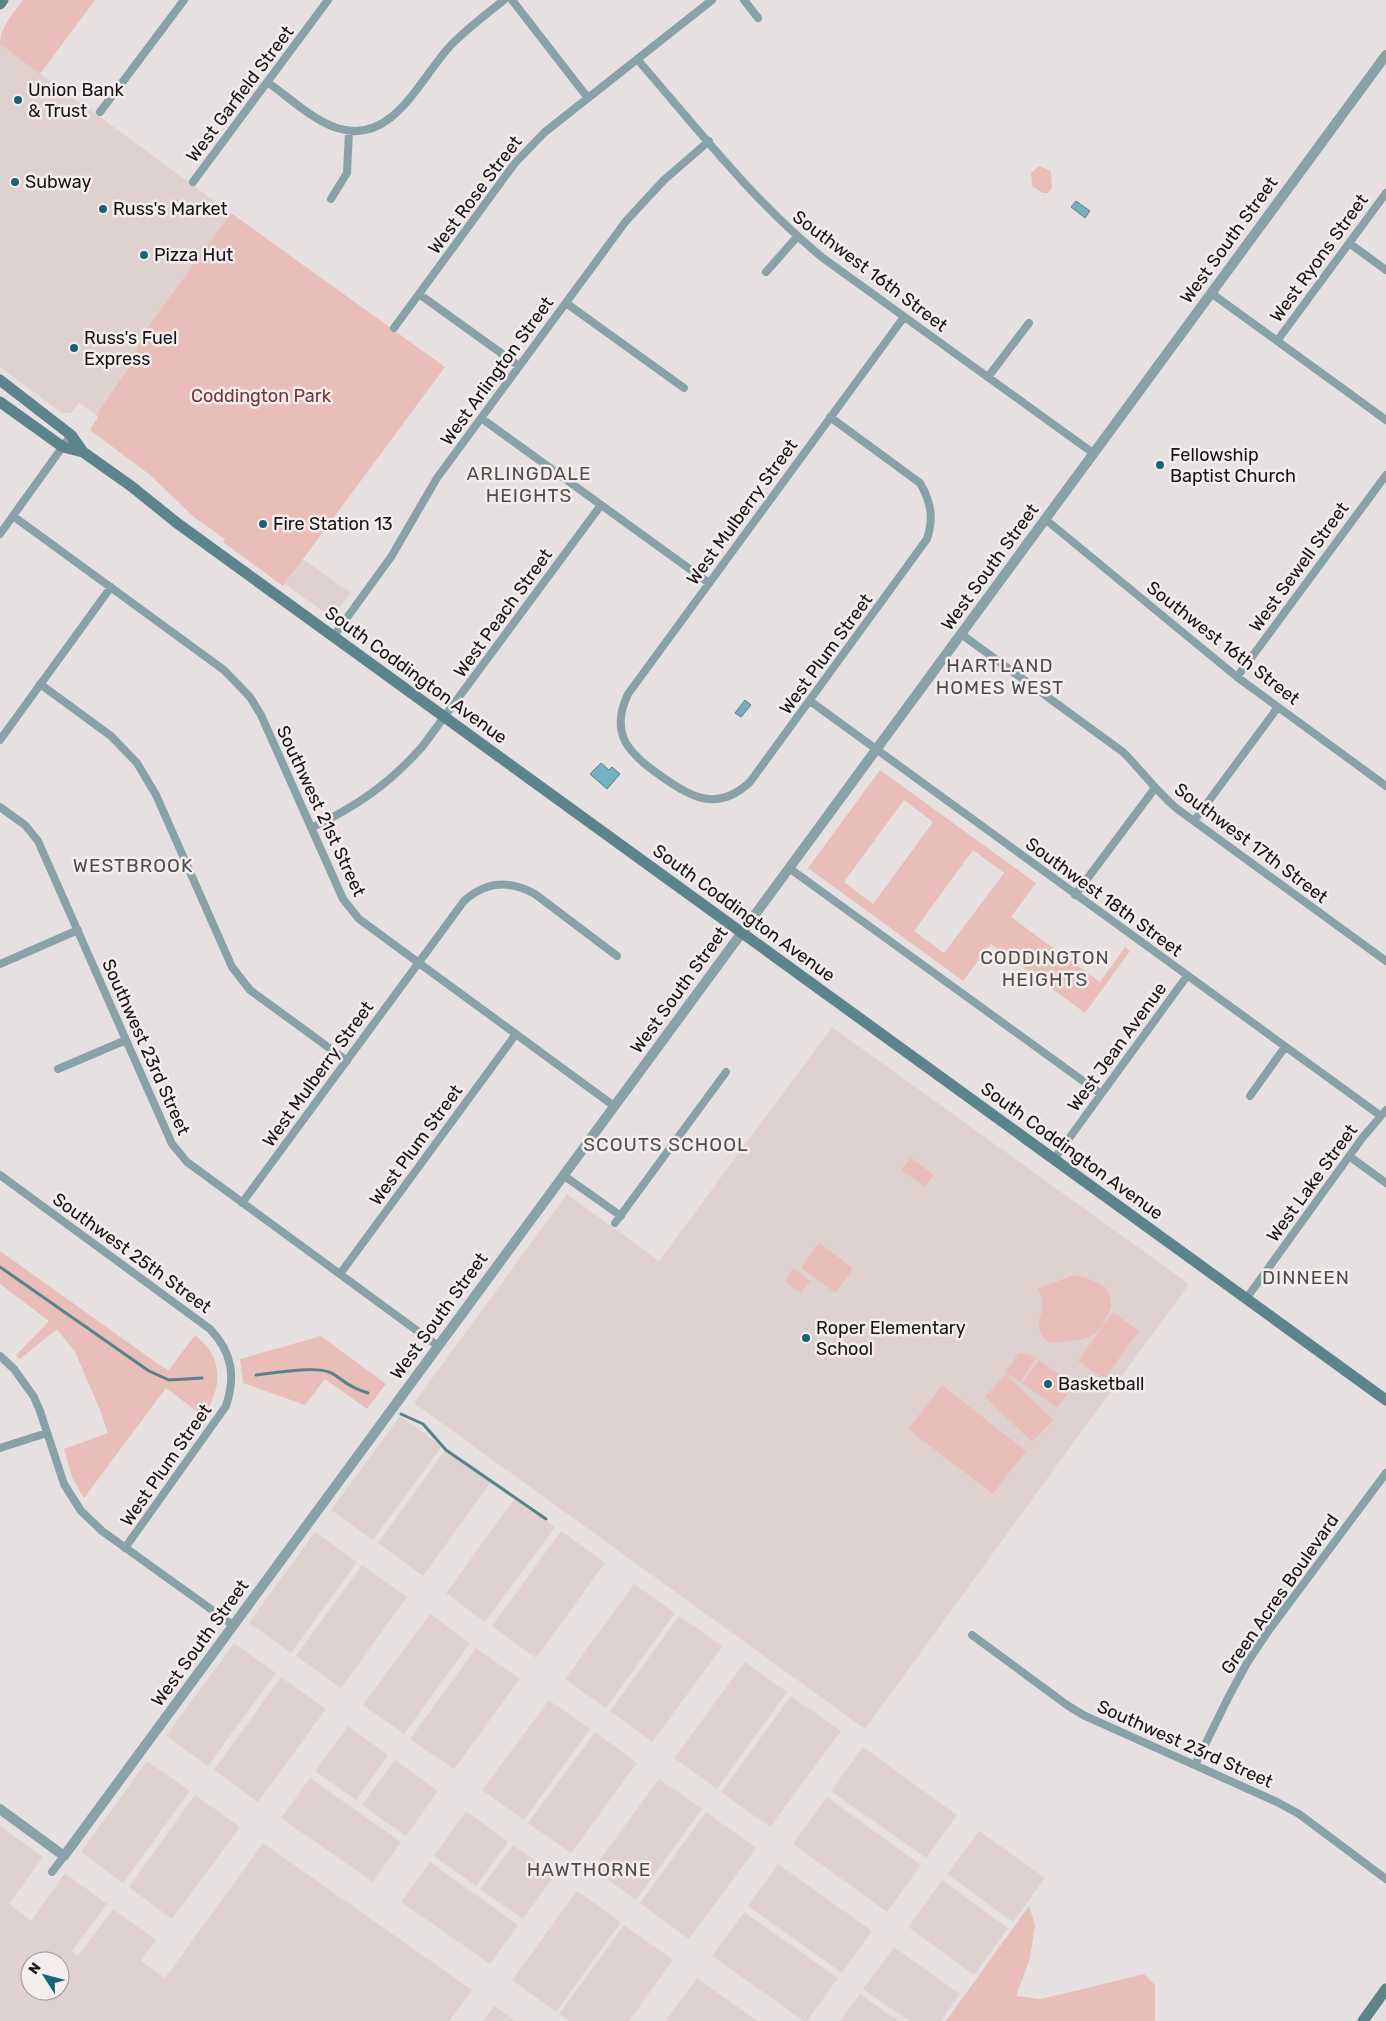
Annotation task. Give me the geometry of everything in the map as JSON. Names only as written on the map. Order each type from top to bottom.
[{"type":"main road","points":[[0,4],[3,0]]},
{"type":"main road","name":"South Coddington Avenue","points":[[0,380],[71,436],[82,452]]},
{"type":"main road","name":"South Coddington Avenue","points":[[0,402],[63,447],[82,452],[132,486],[177,523],[444,718],[1386,1400]]},
{"type":"main road","points":[[1363,2021],[1386,1989]]},
{"type":"street","points":[[100,112],[184,0]]},
{"type":"street","name":"West Garfield Street","points":[[194,182],[328,0]]},
{"type":"street","points":[[268,82],[326,124],[349,131],[365,130],[378,126],[390,120],[402,108],[452,44],[504,0]]},
{"type":"street","points":[[512,0],[588,98]]},
{"type":"street","name":"West Rose Street","points":[[394,328],[530,146],[545,132],[712,0]]},
{"type":"street","points":[[744,0],[758,18]]},
{"type":"street","name":"West South Street","points":[[52,1872],[1386,54]]},
{"type":"street","name":"Southwest 16th Street","points":[[637,59],[764,205],[797,237],[904,317],[1094,453]]},
{"type":"street","points":[[331,200],[347,173],[349,131]]},
{"type":"street","name":"West Arlington Street","points":[[333,637],[378,576],[437,478],[626,221],[645,198],[709,142]]},
{"type":"street","name":"West Ryons Street","points":[[1277,341],[1386,192]]},
{"type":"street","points":[[766,272],[797,237]]},
{"type":"street","points":[[1349,243],[1386,270]]},
{"type":"street","points":[[1211,293],[1386,420]]},
{"type":"street","points":[[419,294],[519,366]]},
{"type":"street","points":[[566,303],[684,388]]},
{"type":"street","name":"West Mulberry Street","points":[[725,798],[702,799],[682,792],[639,761],[626,745],[622,732],[621,713],[628,694],[904,317]]},
{"type":"street","points":[[988,377],[1029,323]]},
{"type":"street","name":"West Plum Street","points":[[725,798],[736,793],[750,782],[921,549],[931,528],[932,515],[926,494],[914,478],[830,417]]},
{"type":"street","points":[[481,418],[709,583]]},
{"type":"street","points":[[0,534],[71,436]]},
{"type":"street","name":"West Sewell Street","points":[[1237,677],[1386,475]]},
{"type":"street","name":"West Peach Street","points":[[311,828],[353,807],[382,787],[410,760],[444,718],[601,505]]},
{"type":"street","name":"Southwest 21st Street","points":[[13,516],[224,670],[239,684],[261,715],[343,899],[349,909],[359,919],[614,1106]]},
{"type":"street","name":"Southwest 16th Street","points":[[1045,519],[1237,677],[1386,786]]},
{"type":"street","points":[[0,740],[110,587]]},
{"type":"street","name":"Southwest 17th Street","points":[[961,634],[1122,752],[1135,764],[1162,797],[1386,961]]},
{"type":"street","points":[[40,684],[111,736],[137,763],[156,795],[232,968],[240,980],[250,990],[347,1061]]},
{"type":"street","name":"Southwest 18th Street","points":[[810,701],[1285,1047],[1383,1113]]},
{"type":"street","points":[[1194,821],[1278,707]]},
{"type":"street","points":[[1075,895],[1155,788]]},
{"type":"street","name":"Southwest 23rd Street","points":[[0,807],[25,825],[38,841],[172,1144],[179,1154],[242,1203],[438,1346]]},
{"type":"street","points":[[788,868],[1101,1094]]},
{"type":"street","name":"West Mulberry Street","points":[[242,1203],[464,901],[490,882],[524,888],[536,894],[617,956]]},
{"type":"street","points":[[0,964],[78,930]]},
{"type":"street","name":"West Jean Avenue","points":[[1054,1159],[1187,976]]},
{"type":"street","name":"West Plum Street","points":[[340,1274],[516,1034]]},
{"type":"street","points":[[58,1069],[126,1040]]},
{"type":"street","points":[[1250,1096],[1285,1047]]},
{"type":"street","points":[[615,1224],[726,1072]]},
{"type":"street","name":"West Lake Street","points":[[1246,1299],[1349,1156],[1383,1113]]},
{"type":"street","points":[[1349,1156],[1386,1183]]},
{"type":"street","name":"Southwest 25th Street","points":[[0,1175],[210,1329],[226,1349],[232,1368]]},
{"type":"street","points":[[563,1175],[621,1216]]},
{"type":"street","points":[[0,1356],[14,1369],[29,1390],[40,1411],[64,1484],[93,1524],[233,1625]]},
{"type":"street","name":"West Plum Street","points":[[125,1548],[226,1406],[232,1381],[232,1368]]},
{"type":"street","points":[[0,1448],[47,1433]]},
{"type":"street","name":"Green Acres Boulevard","points":[[1196,1765],[1247,1663],[1269,1630],[1386,1473]]},
{"type":"street","name":"Southwest 23rd Street","points":[[972,1635],[1083,1715],[1196,1765],[1299,1814],[1386,1879]]},
{"type":"street","points":[[0,1809],[64,1856]]},
{"type":"shaded area","points":[[0,44],[231,213],[146,329],[129,367],[96,415],[79,403],[71,413],[62,413],[0,367]]},
{"type":"shaded area","points":[[303,559],[351,593],[332,618],[285,584]]},
{"type":"shaded area","name":"Roper Elementary School","points":[[832,1027],[1189,1284],[865,1729],[414,1403],[567,1194],[659,1261]]},
{"type":"shaded area","points":[[400,1416],[442,1446],[373,1540],[331,1510]]},
{"type":"shaded area","points":[[446,1449],[491,1482],[423,1576],[378,1543]]},
{"type":"shaded area","points":[[515,1498],[555,1527],[485,1622],[446,1593]]},
{"type":"shaded area","points":[[561,1531],[605,1563],[536,1658],[492,1626]]},
{"type":"shaded area","points":[[315,1532],[357,1562],[291,1653],[249,1623]]},
{"type":"shaded area","points":[[362,1565],[407,1597],[341,1688],[296,1656]]},
{"type":"shaded area","points":[[634,1584],[675,1613],[606,1708],[565,1679]]},
{"type":"shaded area","points":[[430,1614],[470,1643],[404,1734],[363,1705]]},
{"type":"shaded area","points":[[679,1616],[723,1646],[652,1742],[610,1711]]},
{"type":"shaded area","points":[[234,1643],[276,1673],[208,1766],[166,1736]]},
{"type":"shaded area","points":[[476,1648],[520,1679],[454,1769],[410,1739]]},
{"type":"shaded area","points":[[745,1662],[787,1692],[717,1789],[674,1758]]},
{"type":"shaded area","points":[[281,1677],[326,1709],[258,1802],[214,1770]]},
{"type":"shaded area","points":[[791,1696],[841,1731],[770,1827],[721,1792]]},
{"type":"shaded area","points":[[549,1700],[590,1729],[524,1820],[482,1790]]},
{"type":"shaded area","points":[[348,1726],[388,1755],[356,1800],[315,1771]]},
{"type":"shaded area","points":[[595,1732],[637,1763],[571,1853],[528,1823]]},
{"type":"shaded area","points":[[863,1747],[957,1815],[926,1858],[831,1791]]},
{"type":"shaded area","points":[[395,1760],[438,1791],[406,1836],[362,1805]]},
{"type":"shaded area","points":[[147,1761],[190,1791],[123,1883],[81,1852]]},
{"type":"shaded area","points":[[310,1778],[401,1842],[373,1882],[281,1818]]},
{"type":"shaded area","points":[[659,1779],[702,1809],[636,1900],[593,1869]]},
{"type":"shaded area","points":[[195,1795],[240,1827],[172,1919],[129,1887]]},
{"type":"shaded area","points":[[827,1797],[921,1865],[887,1912],[793,1844]]},
{"type":"shaded area","points":[[466,1811],[508,1842],[476,1886],[434,1856]]},
{"type":"shaded area","points":[[706,1812],[756,1848],[689,1939],[640,1903]]},
{"type":"shaded area","points":[[0,1826],[43,1857],[9,1904],[31,1921],[65,1873],[107,1904],[72,1951],[78,1956],[113,1909],[156,1940],[141,1961],[165,1978],[263,1843],[472,1990],[449,2021],[0,2021]]},
{"type":"shaded area","points":[[979,1831],[1045,1878],[1013,1922],[947,1874]]},
{"type":"shaded area","points":[[513,1845],[555,1875],[523,1919],[480,1889]]},
{"type":"shaded area","points":[[430,1862],[518,1925],[490,1964],[401,1902]]},
{"type":"shaded area","points":[[778,1864],[872,1931],[842,1973],[748,1906]]},
{"type":"shaded area","points":[[942,1880],[1008,1928],[974,1975],[908,1927]]},
{"type":"shaded area","points":[[577,1891],[621,1922],[556,2012],[512,1980]]},
{"type":"shaded area","points":[[744,1912],[838,1978],[807,2021],[804,2021],[712,1956]]},
{"type":"shaded area","points":[[624,1925],[673,1960],[629,2021],[569,2021],[559,2014]]},
{"type":"shaded area","points":[[894,1947],[960,1994],[941,2021],[909,2021],[863,1989]]},
{"type":"shaded area","points":[[697,1978],[757,2021],[666,2020]]},
{"type":"shaded area","points":[[860,1994],[898,2021],[840,2021]]},
{"type":"shaded area","points":[[494,2006],[516,2021],[483,2021]]},
{"type":"green space","points":[[23,0],[95,0],[40,74],[0,44],[5,26]]},
{"type":"green space","points":[[1039,166],[1051,171],[1052,188],[1048,193],[1043,193],[1032,186],[1031,173]]},
{"type":"green space","name":"Coddington Park","points":[[231,213],[445,367],[283,586],[223,542],[225,539],[195,518],[150,475],[90,430],[98,417],[96,415],[129,367],[146,329]]},
{"type":"green space","points":[[880,770],[1036,883],[1011,917],[1100,982],[1125,947],[1130,951],[1085,1013],[991,944],[963,981],[808,868]],"holes":[[[904,800],[933,822],[873,904],[844,882]],[[973,850],[1004,873],[944,953],[914,931]]]},
{"type":"green space","points":[[911,1158],[934,1175],[925,1187],[901,1170]]},
{"type":"green space","points":[[819,1243],[853,1268],[836,1293],[801,1268]]},
{"type":"green space","points":[[0,1251],[168,1371],[195,1335],[211,1353],[216,1363],[217,1373],[217,1384],[214,1394],[203,1416],[166,1388],[84,1498],[72,1477],[64,1449],[108,1433],[75,1352],[57,1329],[20,1359],[16,1355],[49,1321],[0,1284]]},
{"type":"green space","points":[[793,1268],[810,1281],[801,1293],[785,1281]]},
{"type":"green space","points":[[1074,1275],[1091,1280],[1104,1287],[1109,1293],[1111,1307],[1103,1325],[1090,1337],[1056,1343],[1049,1342],[1040,1333],[1039,1321],[1043,1303],[1037,1289]]},
{"type":"green space","points":[[1113,1312],[1139,1331],[1104,1379],[1078,1361]]},
{"type":"green space","points":[[321,1336],[386,1384],[367,1409],[325,1379],[305,1405],[243,1383],[240,1359]]},
{"type":"green space","points":[[1019,1353],[1029,1354],[1036,1359],[1020,1382],[1005,1372]]},
{"type":"green space","name":"Basketball","points":[[1039,1360],[1074,1385],[1057,1408],[1022,1383]]},
{"type":"green space","points":[[1006,1374],[1053,1420],[1032,1442],[985,1397]]},
{"type":"green space","points":[[942,1385],[1026,1451],[993,1494],[908,1429]]},
{"type":"green space","points":[[1029,1906],[1035,1925],[1030,1958],[1016,1996],[1041,1999],[1144,1974],[1155,1985],[1155,2021],[946,2021]]},
{"type":"water","points":[[1076,201],[1090,211],[1085,218],[1071,207]]},
{"type":"water","points":[[745,700],[751,705],[741,717],[735,713]]},
{"type":"water","points":[[601,763],[609,770],[612,767],[620,774],[607,789],[590,774]]},
{"type":"waterway","points":[[0,1267],[149,1371],[169,1380],[202,1378]]},
{"type":"waterway","points":[[256,1375],[293,1370],[322,1370],[368,1393]]},
{"type":"waterway","points":[[401,1414],[423,1424],[446,1450],[546,1519]]},
{"type":"place","name":"Union Bank & Trust","points":[[18,100]]},
{"type":"place","name":"Subway","points":[[15,182]]},
{"type":"place","name":"Russ's Market","points":[[103,209]]},
{"type":"place","name":"Pizza Hut","points":[[144,255]]},
{"type":"place","name":"Russ's Fuel Express","points":[[74,348]]},
{"type":"place","name":"Fellowship Baptist Church","points":[[1160,465]]},
{"type":"place","name":"Fire Station 13","points":[[263,524]]},
{"type":"place","name":"Roper Elementary School","points":[[806,1338]]},
{"type":"place","name":"Basketball","points":[[1048,1384]]},
{"type":"district","name":"ARLINGDALE HEIGHTS","points":[[529,484]]},
{"type":"district","name":"HARTLAND HOMES WEST","points":[[1000,676]]},
{"type":"district","name":"WESTBROOK","points":[[133,865]]},
{"type":"district","name":"CODDINGTON HEIGHTS","points":[[1045,968]]},
{"type":"district","name":"SCOUTS SCHOOL","points":[[666,1144]]},
{"type":"district","name":"DINNEEN","points":[[1306,1277]]},
{"type":"district","name":"HAWTHORNE","points":[[589,1869]]}]
